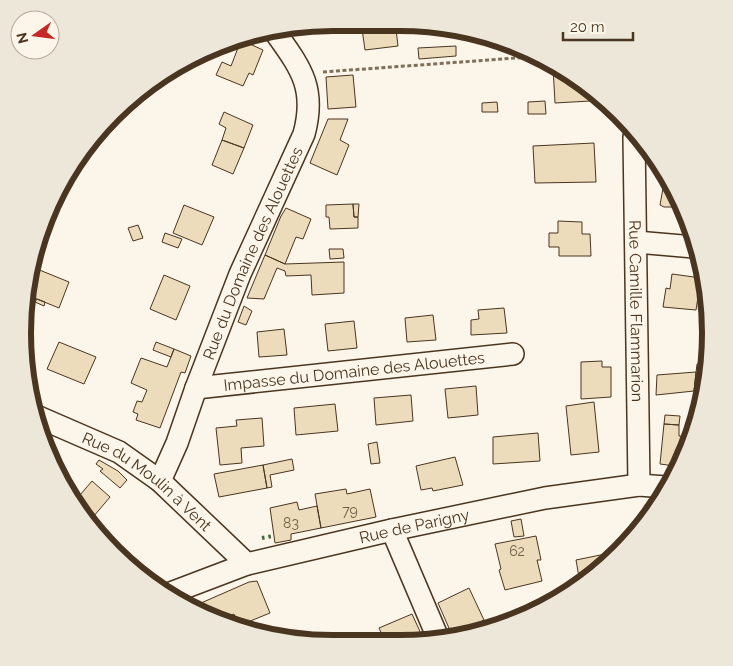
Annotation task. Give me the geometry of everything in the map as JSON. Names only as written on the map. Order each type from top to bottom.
[{"type":"street","name":"Rue du Domaine des Alouettes","points":[[160,481],[177,443],[240,274],[304,134],[308,120],[310,103],[308,88],[303,74],[278,36]]},
{"type":"street","name":"Rue Camille Flammarion","points":[[634,143],[639,485]]},
{"type":"street","points":[[636,242],[689,247]]},
{"type":"street","name":"Impasse du Domaine des Alouettes","points":[[196,388],[513,354]]},
{"type":"street","name":"Rue du Moulin à Vent","points":[[44,420],[118,452],[160,481],[247,564]]},
{"type":"street","name":"Rue de Parigny","points":[[177,591],[247,564],[392,530],[545,498],[639,485],[660,487]]},
{"type":"street","points":[[392,530],[436,632]]},
{"type":"path","points":[[303,74],[523,58]]},
{"type":"building","points":[[362,31],[396,31],[398,46],[365,50]]},
{"type":"building","points":[[249,44],[263,50],[253,75],[249,73],[243,86],[216,75],[222,62],[231,66],[239,46]]},
{"type":"building","points":[[456,46],[456,56],[419,59],[418,48]]},
{"type":"building","points":[[553,73],[584,94],[590,101],[555,103]]},
{"type":"building","points":[[353,75],[356,107],[328,109],[326,77]]},
{"type":"building","points":[[545,101],[546,114],[528,114],[528,102]]},
{"type":"building","points":[[497,102],[498,112],[482,112],[482,103]]},
{"type":"building","points":[[224,112],[253,125],[244,148],[222,140],[226,128],[219,124]]},
{"type":"building","points":[[328,119],[348,119],[340,140],[349,145],[337,175],[310,163]]},
{"type":"building","points":[[222,140],[244,148],[233,174],[212,165]]},
{"type":"building","points":[[594,143],[596,182],[535,183],[533,146]]},
{"type":"building","points":[[663,186],[674,207],[660,205]]},
{"type":"building","points":[[353,204],[359,204],[358,217],[354,217]]},
{"type":"building","points":[[353,204],[354,217],[358,217],[358,228],[330,229],[329,217],[326,217],[326,205]]},
{"type":"building","points":[[184,205],[214,217],[202,245],[173,233]]},
{"type":"building","points":[[286,208],[311,219],[303,239],[296,237],[285,264],[265,255]]},
{"type":"building","points":[[558,221],[582,222],[582,234],[590,234],[591,256],[559,256],[559,247],[549,247],[549,233],[558,233]]},
{"type":"building","points":[[138,225],[143,238],[133,241],[128,228]]},
{"type":"building","points":[[165,233],[182,239],[178,248],[162,242]]},
{"type":"building","points":[[329,249],[343,249],[344,258],[330,259]]},
{"type":"building","points":[[265,255],[285,264],[344,262],[344,293],[312,295],[311,275],[286,276],[285,271],[277,268],[264,299],[247,298]]},
{"type":"building","points":[[38,269],[69,282],[59,308],[34,298]]},
{"type":"building","points":[[672,274],[697,277],[699,292],[696,310],[663,307],[666,288],[670,289]]},
{"type":"building","points":[[164,275],[190,286],[176,320],[150,309]]},
{"type":"building","points":[[37,299],[45,302],[44,306],[35,302]]},
{"type":"building","points":[[244,306],[252,311],[246,325],[238,322]]},
{"type":"building","points":[[504,308],[507,333],[471,335],[471,320],[479,319],[478,310]]},
{"type":"building","points":[[433,315],[436,340],[407,342],[405,318]]},
{"type":"building","points":[[354,321],[357,348],[328,351],[325,324]]},
{"type":"building","points":[[284,329],[287,355],[259,357],[257,332]]},
{"type":"building","points":[[59,342],[96,357],[84,384],[47,369]]},
{"type":"building","points":[[156,342],[174,349],[171,357],[153,350]]},
{"type":"building","points":[[174,349],[191,356],[185,373],[181,372],[160,428],[136,420],[138,414],[133,412],[137,401],[142,402],[147,390],[131,383],[141,358],[167,367]]},
{"type":"building","points":[[602,361],[602,367],[611,367],[611,397],[581,399],[581,362]]},
{"type":"building","points":[[697,364],[700,364],[696,391],[694,391]]},
{"type":"building","points":[[696,372],[694,391],[656,395],[657,375]]},
{"type":"building","points":[[476,386],[478,415],[448,418],[445,389]]},
{"type":"building","points":[[411,395],[413,421],[376,425],[374,398]]},
{"type":"building","points":[[594,402],[599,452],[571,455],[566,406]]},
{"type":"building","points":[[335,404],[338,431],[296,435],[294,408]]},
{"type":"building","points":[[665,415],[680,416],[679,425],[664,424]]},
{"type":"building","points":[[262,418],[264,446],[241,448],[242,463],[220,465],[216,428],[237,426],[236,420]]},
{"type":"building","points":[[664,424],[679,425],[679,436],[683,437],[671,465],[660,464]]},
{"type":"building","points":[[538,433],[540,461],[493,464],[493,437]]},
{"type":"building","points":[[377,442],[380,463],[371,464],[368,444]]},
{"type":"building","points":[[455,457],[463,485],[433,491],[432,488],[421,490],[416,466]]},
{"type":"building","points":[[292,459],[294,470],[270,475],[272,487],[267,488],[263,465]]},
{"type":"building","points":[[99,460],[118,471],[127,480],[120,488],[100,471],[103,469],[96,464]]},
{"type":"building","points":[[263,465],[267,488],[219,497],[214,474]]},
{"type":"building","points":[[92,481],[110,497],[94,516],[79,496]]},
{"type":"building","points":[[346,489],[347,494],[370,489],[376,517],[321,528],[315,494]]},
{"type":"building","points":[[297,502],[299,510],[317,506],[321,528],[291,534],[291,540],[275,543],[270,508]]},
{"type":"building","points":[[521,519],[524,536],[514,537],[511,521]]},
{"type":"building","points":[[536,536],[541,560],[537,560],[542,581],[505,590],[499,570],[501,569],[495,544]]},
{"type":"building","points":[[605,554],[579,576],[576,560]]},
{"type":"building","points":[[257,581],[270,613],[248,622],[236,619],[234,614],[229,616],[201,603],[249,582]]},
{"type":"building","points":[[469,588],[484,620],[472,626],[450,630],[438,603]]},
{"type":"building","points":[[412,614],[421,634],[382,635],[379,628]]},
{"type":"hedge","points":[[262,538],[273,536]]}]
